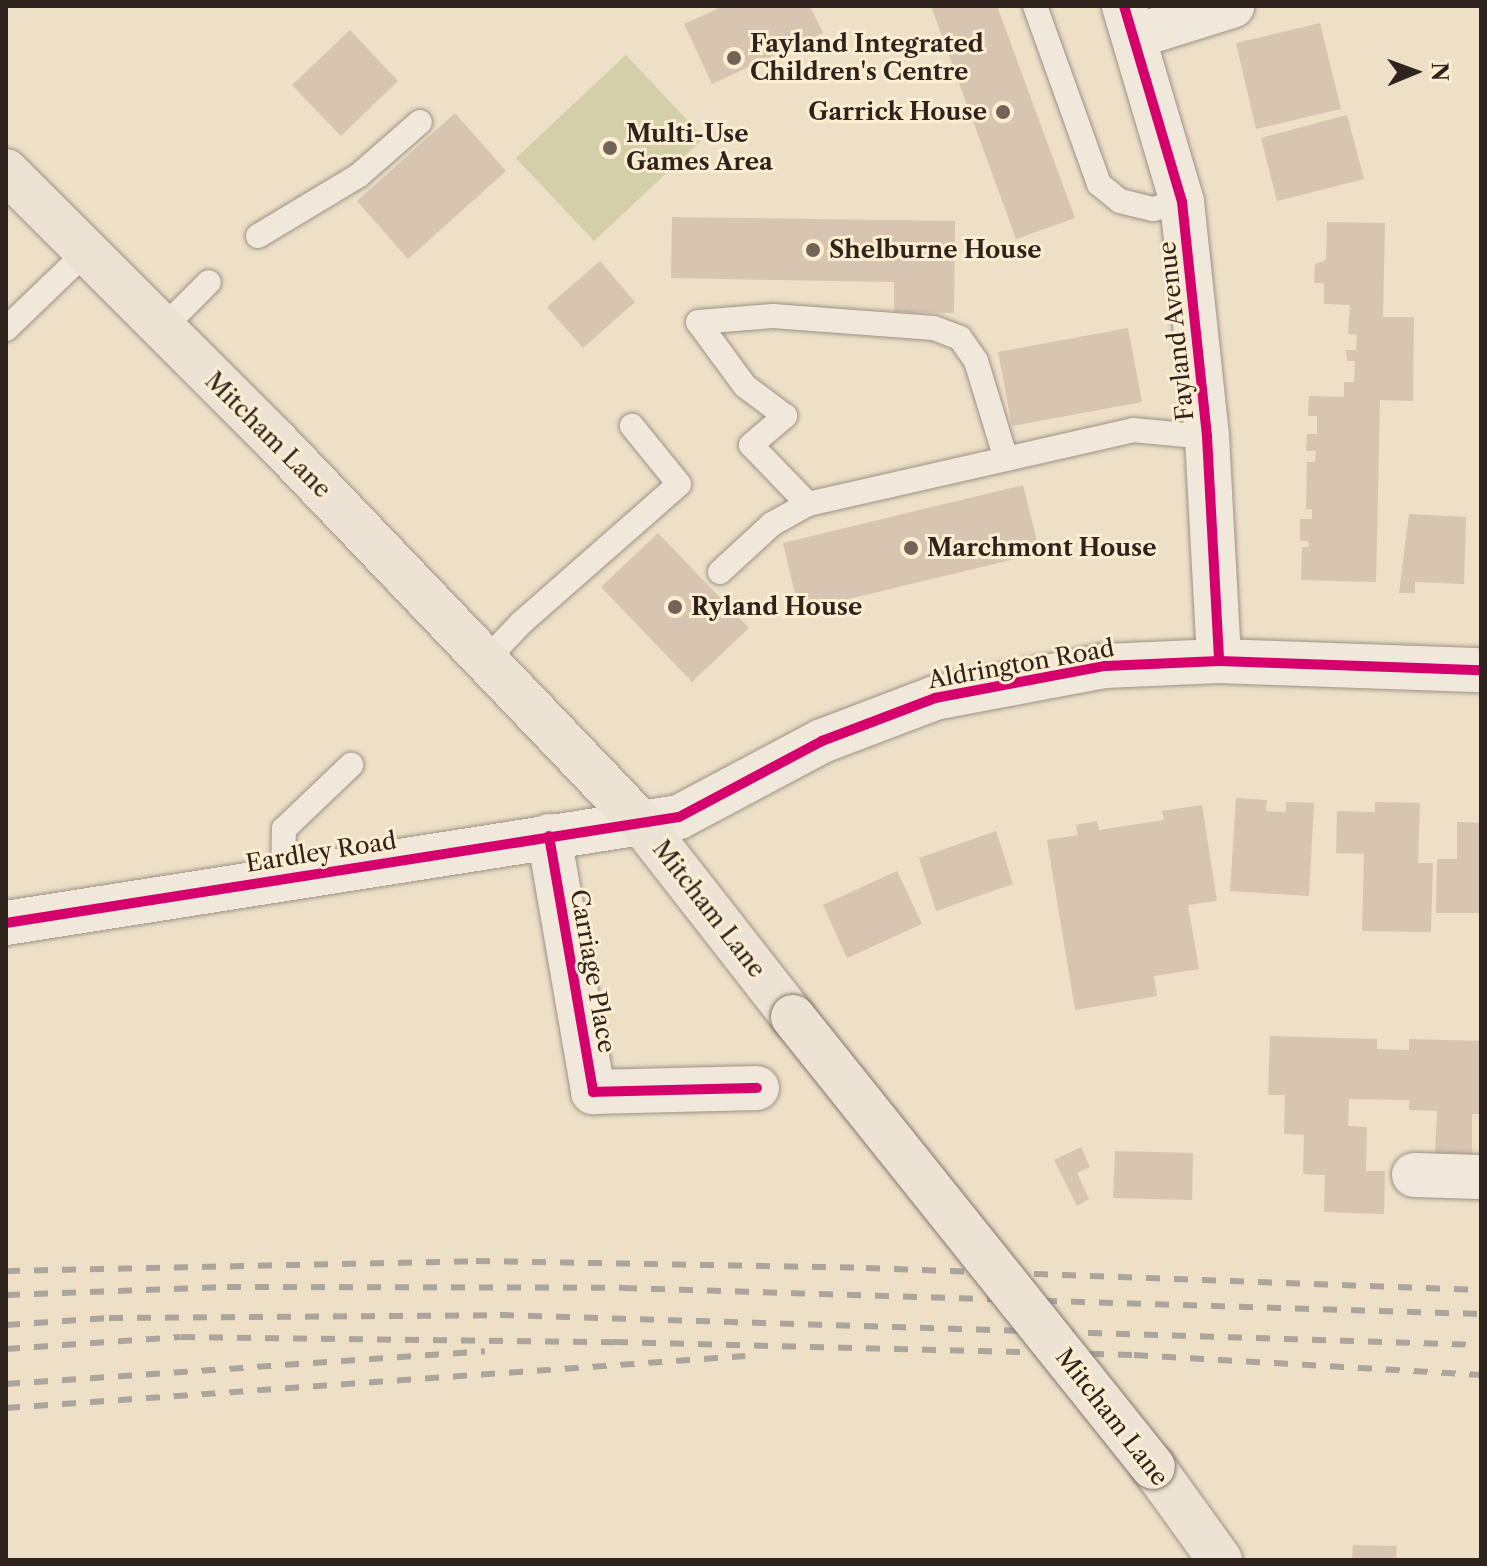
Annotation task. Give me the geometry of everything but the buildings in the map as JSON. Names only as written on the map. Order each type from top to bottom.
[{"type":"main road","name":"Mitcham Lane","points":[[6,171],[486,660],[643,825],[1153,1467],[1220,1560]]},
{"type":"street","points":[[1130,21],[1232,6]]},
{"type":"street","name":"Fayland Avenue","points":[[1130,21],[1182,202],[1207,437],[1219,661]]},
{"type":"street","name":"Aldrington Road","points":[[643,825],[679,817],[822,741],[935,698],[1105,666],[1219,661],[1481,670]]},
{"type":"street","name":"Eardley Road","points":[[6,923],[549,836],[643,825]]},
{"type":"street","name":"Carriage Place","points":[[549,836],[593,1092],[757,1088]]},
{"type":"street","points":[[1414,1175],[1481,1177]]},
{"type":"lane","points":[[1035,6],[1099,184],[1120,201],[1153,209],[1182,202]]},
{"type":"lane","points":[[258,236],[358,176],[420,122]]},
{"type":"lane","points":[[6,329],[86,252]]},
{"type":"lane","points":[[162,329],[209,282]]},
{"type":"lane","points":[[808,504],[751,445],[785,416],[745,386],[698,322],[800,318],[934,328],[960,338],[976,361],[1006,459]]},
{"type":"lane","points":[[486,660],[521,623],[679,484],[632,426]]},
{"type":"lane","points":[[720,572],[772,524],[808,504],[1133,430],[1207,437]]},
{"type":"lane","points":[[283,879],[284,829],[351,765]]},
{"type":"shaded area","name":"Multi-Use Games Area","points":[[626,55],[704,138],[594,241],[516,158]]},
{"type":"railway","points":[[6,1271],[476,1261],[866,1268],[1481,1290]]},
{"type":"railway","points":[[6,1295],[227,1287],[623,1288],[1481,1314]]},
{"type":"railway","points":[[6,1325],[109,1318],[500,1315],[1481,1345]]},
{"type":"railway","points":[[6,1349],[181,1337],[614,1342],[1134,1355],[1481,1375]]},
{"type":"railway","points":[[6,1384],[485,1351]]},
{"type":"railway","points":[[6,1408],[745,1356]]},
{"type":"cycle path","points":[[1124,6],[1182,202],[1207,437],[1219,661]]},
{"type":"cycle path","points":[[6,923],[679,817],[822,741],[935,698],[1105,666],[1219,661],[1481,670]]},
{"type":"cycle path","points":[[549,836],[593,1092],[757,1088]]},
{"type":"place","name":"Fayland Integrated Children's Centre","points":[[734,58]]},
{"type":"place","name":"Garrick House","points":[[1003,112]]},
{"type":"place","name":"Multi-Use Games Area","points":[[610,148]]},
{"type":"place","name":"Shelburne House","points":[[813,250]]},
{"type":"place","name":"Marchmont House","points":[[911,548]]},
{"type":"place","name":"Ryland House","points":[[675,607]]}]
